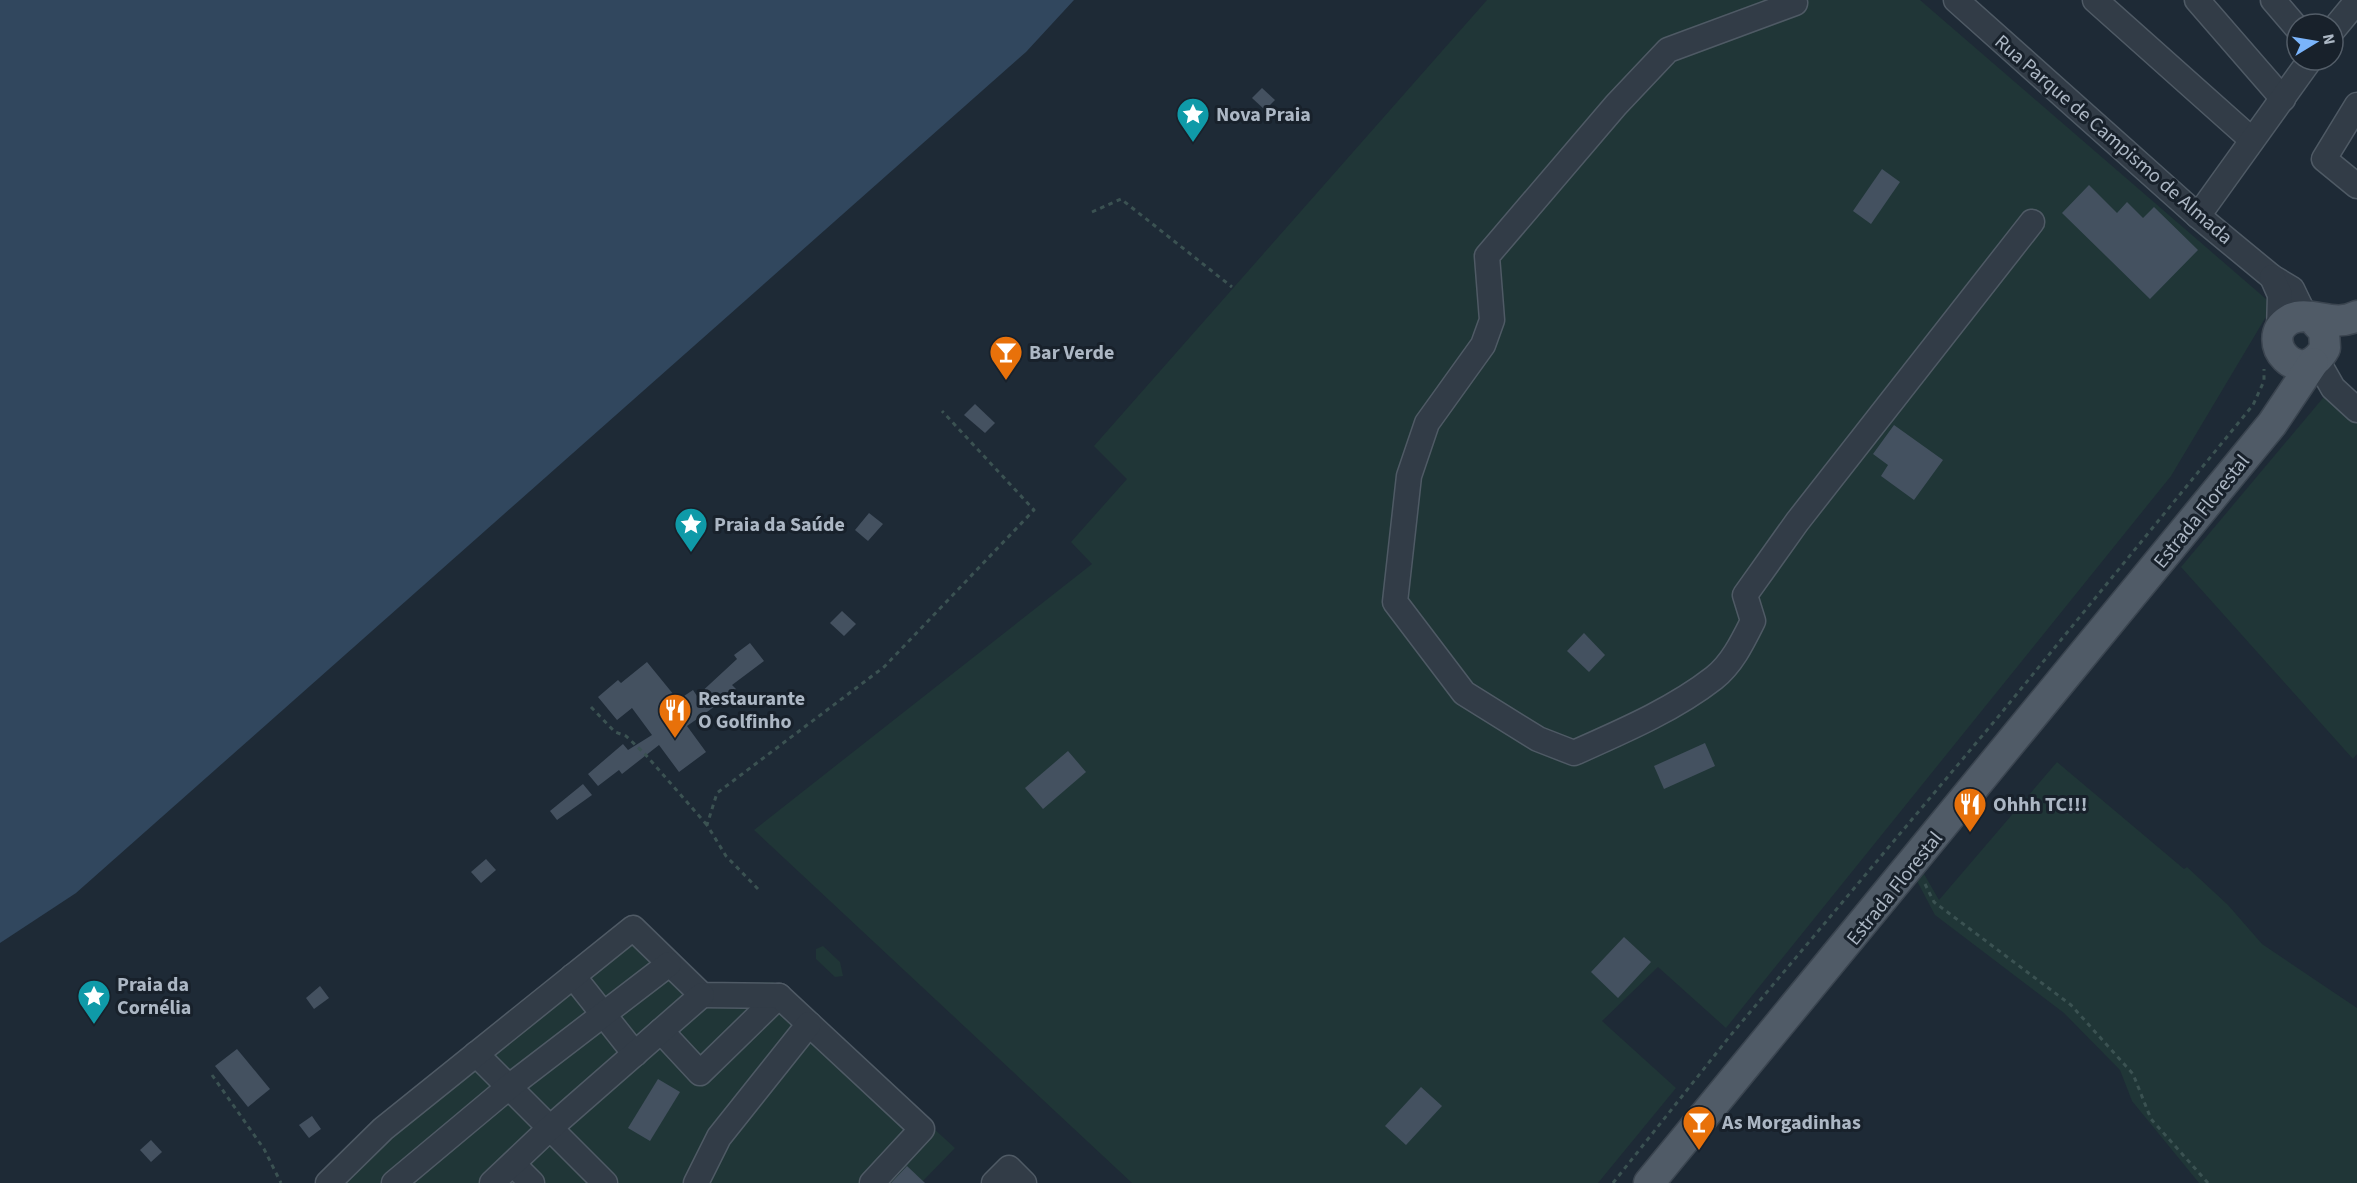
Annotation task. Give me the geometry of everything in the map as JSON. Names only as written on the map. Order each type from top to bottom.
[{"type":"main road","points":[[2308,317],[2324,331],[2325,348],[2317,359],[2305,365],[2289,362],[2274,347],[2289,319],[2308,317],[2339,322],[2357,318]]},
{"type":"main road","name":"Estrada Florestal","points":[[1649,1183],[1914,863],[2272,423],[2317,359],[2357,318]]},
{"type":"main road","name":"Estrada Florestal","points":[[2272,423],[2280,374],[2274,347]]},
{"type":"street","name":"Rua Parque de Campismo de Almada","points":[[1956,0],[2198,216],[2272,277],[2292,288],[2308,317]]},
{"type":"street","points":[[2095,0],[2252,140]]},
{"type":"street","points":[[2197,0],[2283,99]]},
{"type":"street","points":[[2273,0],[2285,14]]},
{"type":"street","points":[[1795,3],[1668,50],[1616,105],[1487,256],[1492,320],[1483,345],[1427,423],[1409,476],[1395,603],[1464,693],[1538,739],[1574,753],[1628,729],[1715,678],[1739,648],[1753,621],[1745,595],[1797,522],[2032,222]]},
{"type":"street","points":[[2198,216],[2302,72]]},
{"type":"street","points":[[2357,105],[2324,159],[2357,186]]},
{"type":"street","points":[[2272,277],[2280,295],[2274,347]]},
{"type":"street","points":[[2317,359],[2333,388],[2357,410]]},
{"type":"street","points":[[328,1183],[383,1129],[633,928],[702,995]]},
{"type":"street","points":[[394,1183],[510,1086],[669,964]]},
{"type":"street","points":[[573,976],[634,1054]]},
{"type":"street","points":[[492,1183],[550,1128],[702,995],[779,996],[922,1130],[872,1183]]},
{"type":"street","points":[[661,1031],[699,1072],[779,996]]},
{"type":"street","points":[[696,1183],[719,1137],[809,1024]]},
{"type":"street","points":[[476,1054],[605,1183]]},
{"type":"street","points":[[513,1164],[532,1183]]},
{"type":"path","points":[[1092,212],[1121,200],[1232,287]]},
{"type":"path","points":[[1613,1183],[1730,1036],[1998,717],[2253,405],[2264,381],[2274,347]]},
{"type":"path","points":[[706,825],[717,793],[884,667],[1034,510],[942,411]]},
{"type":"path","points":[[591,707],[615,732],[626,736],[645,754],[706,825],[726,856],[758,889]]},
{"type":"path","points":[[1914,863],[1934,902],[2071,1005],[2133,1074],[2151,1119],[2208,1183]]},
{"type":"path","points":[[213,1076],[264,1149],[281,1183]]},
{"type":"green space","points":[[1487,0],[1920,0],[2273,305],[2171,476],[1726,1028],[1658,967],[1602,1021],[1676,1088],[1598,1183],[1132,1183],[754,830],[1092,564],[1071,542],[1127,479],[1094,446]]},
{"type":"green space","points":[[2328,392],[2357,418],[2357,754],[2353,759],[2181,567]]},
{"type":"green space","points":[[2057,762],[2184,869],[2187,867],[2228,905],[2262,944],[2357,1008],[2357,1183],[2199,1183],[2132,1101],[2120,1070],[2064,1013],[1935,915],[1917,881],[1924,874],[1939,900]]},
{"type":"green space","points":[[632,919],[704,983],[773,982],[955,1148],[921,1183],[322,1183]]},
{"type":"green space","points":[[823,946],[840,962],[843,976],[835,977],[816,959],[816,949]]},
{"type":"water","points":[[0,0],[1074,0],[1026,52],[76,893],[0,943]]},
{"type":"building","points":[[1262,88],[1275,100],[1265,110],[1252,98]]},
{"type":"building","points":[[1882,169],[1900,182],[1871,224],[1853,211]]},
{"type":"building","points":[[2089,185],[2117,213],[2127,202],[2143,218],[2154,207],[2198,250],[2150,299],[2062,213]]},
{"type":"building","points":[[975,404],[995,423],[985,433],[964,415]]},
{"type":"building","points":[[1894,425],[1943,460],[1914,500],[1881,476],[1888,465],[1873,454]]},
{"type":"building","points":[[869,513],[883,524],[868,541],[855,530]]},
{"type":"building","points":[[842,611],[856,624],[844,636],[830,623]]},
{"type":"building","points":[[1584,633],[1605,655],[1589,672],[1567,651]]},
{"type":"building","points":[[750,643],[764,661],[732,685],[736,689],[721,702],[687,726],[706,752],[679,772],[659,745],[622,774],[619,770],[598,786],[588,774],[623,744],[628,750],[652,735],[632,708],[617,720],[598,697],[618,680],[621,683],[647,662],[678,700],[693,690],[697,696],[737,659],[734,655]]},
{"type":"building","points":[[1705,743],[1715,766],[1664,789],[1654,766]]},
{"type":"building","points":[[1068,751],[1086,772],[1043,809],[1025,788]]},
{"type":"building","points":[[583,784],[592,795],[557,820],[550,811]]},
{"type":"building","points":[[486,859],[496,870],[481,883],[471,872]]},
{"type":"building","points":[[1624,937],[1651,962],[1618,998],[1591,972]]},
{"type":"building","points":[[320,986],[329,998],[314,1009],[306,998]]},
{"type":"building","points":[[237,1049],[270,1089],[248,1107],[215,1066]]},
{"type":"building","points":[[658,1079],[680,1092],[650,1141],[628,1128]]},
{"type":"building","points":[[1421,1087],[1442,1106],[1406,1145],[1385,1126]]},
{"type":"building","points":[[312,1116],[321,1129],[309,1138],[299,1125]]},
{"type":"building","points":[[151,1140],[162,1152],[151,1162],[140,1150]]},
{"type":"building","points":[[907,1166],[925,1183],[891,1183]]},
{"type":"place","name":"Nova Praia","points":[[1193,143]]},
{"type":"place","name":"Bar Verde","points":[[1006,381]]},
{"type":"place","name":"Praia da Saúde","points":[[691,553]]},
{"type":"place","name":"Restaurante O Golfinho","points":[[675,739]]},
{"type":"place","name":"Ohhh TC!!!","points":[[1970,833]]},
{"type":"place","name":"Praia da Cornélia","points":[[94,1025]]},
{"type":"place","name":"As Morgadinhas","points":[[1699,1151]]}]
